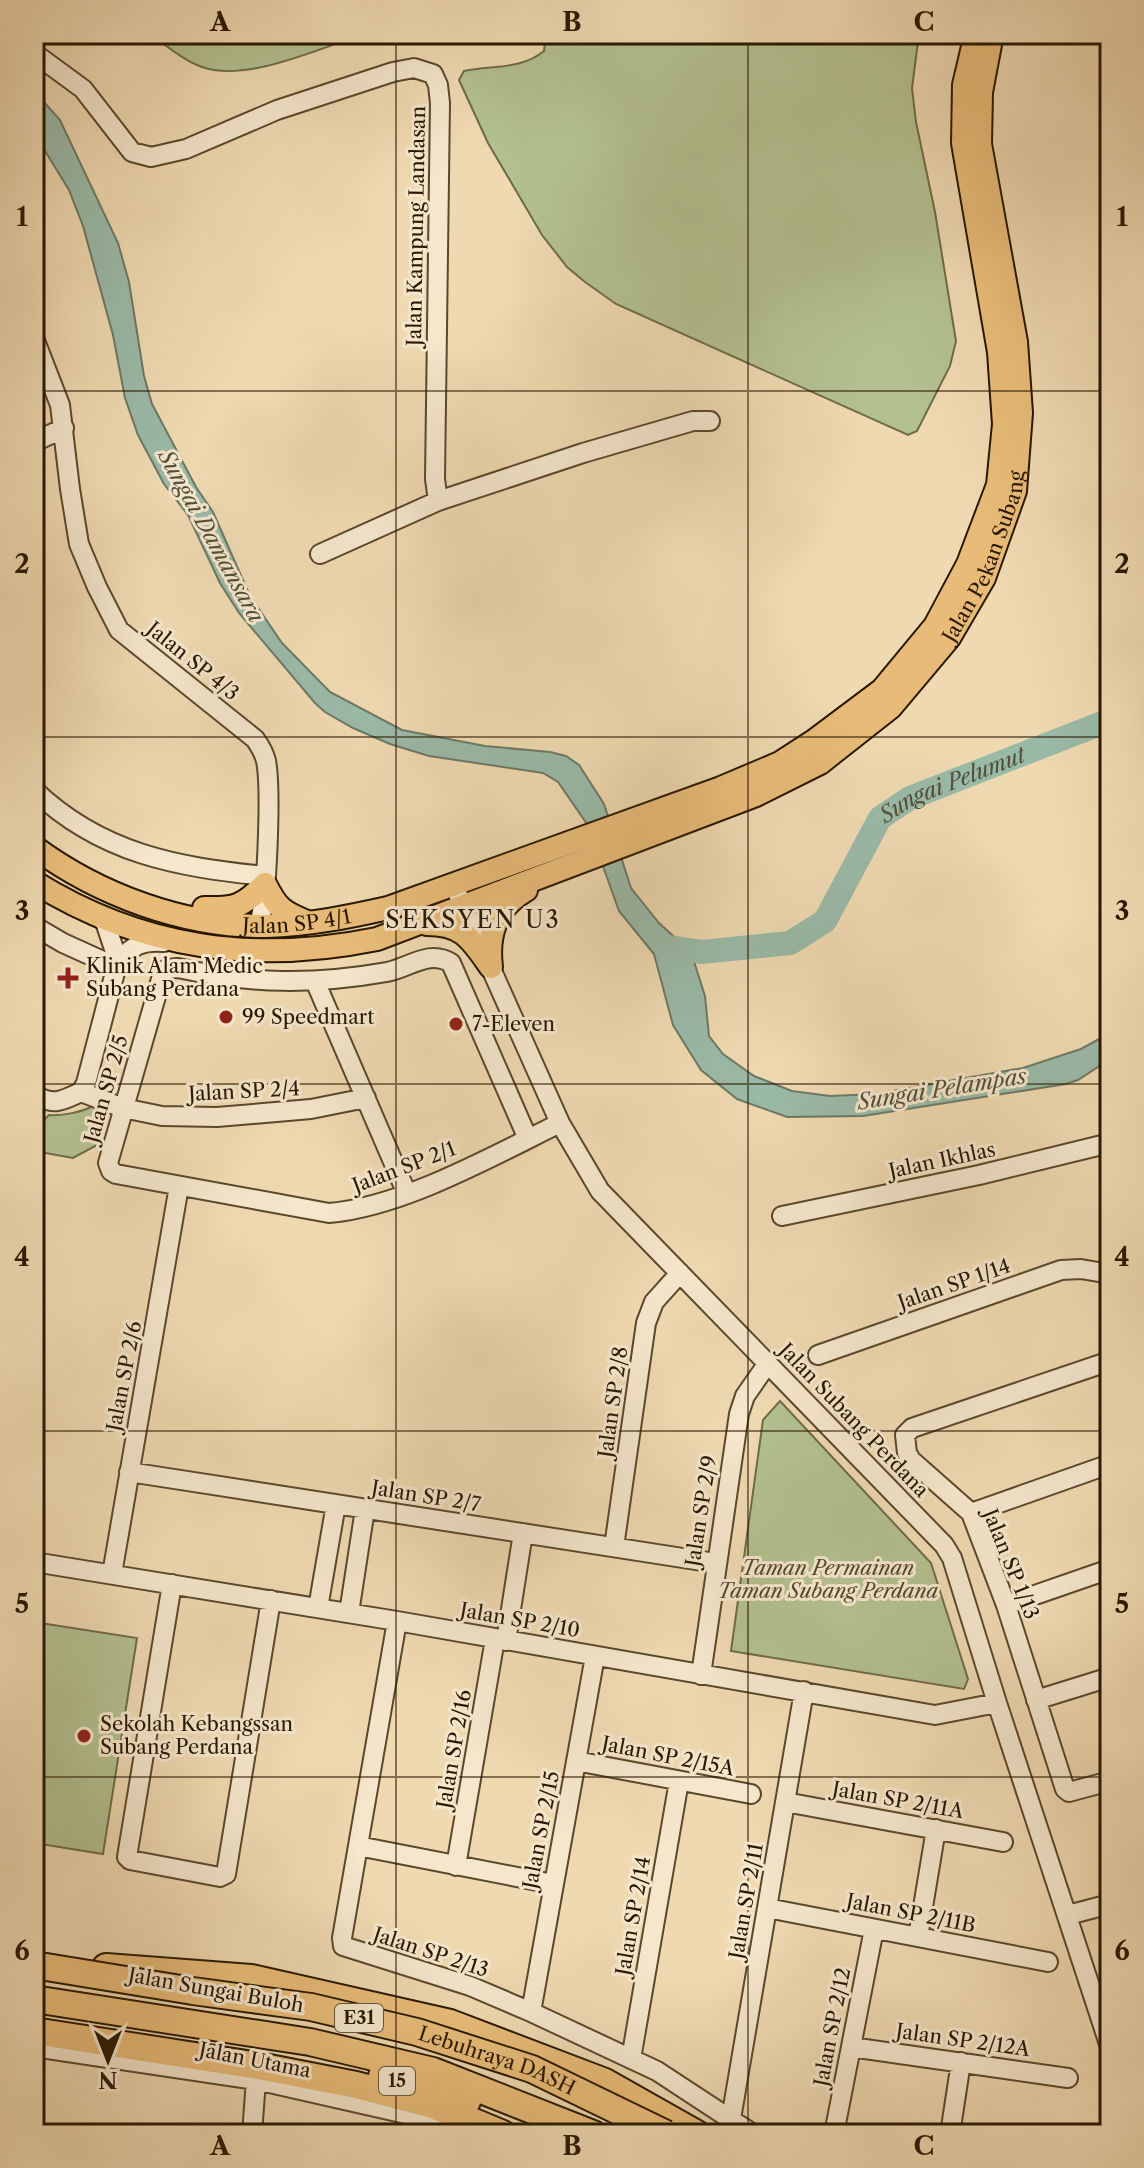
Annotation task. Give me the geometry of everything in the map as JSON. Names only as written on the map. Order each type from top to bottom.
[{"type":"highway","points":[[34,1958],[47,1964],[251,1978],[450,2023],[605,2082],[697,2134]]},
{"type":"highway","name":"Lebuhraya DASH","points":[[47,1964],[193,1991],[311,2007],[417,2032],[532,2069],[665,2134]]},
{"type":"highway","name":"Lebuhraya DASH","points":[[34,2002],[310,2042],[433,2071],[593,2134]]},
{"type":"highway","name":"15","points":[[34,2002],[269,2045],[502,2112],[553,2134]]},
{"type":"highway","points":[[34,2031],[259,2066],[356,2085],[433,2105],[503,2134]]},
{"type":"main road","name":"Jalan Pekan Subang","points":[[569,867],[721,788],[780,763],[882,690],[935,626],[968,564],[998,485],[1004,424],[999,352],[963,143],[964,85],[976,34]]},
{"type":"main road","name":"Jalan Pekan Subang","points":[[566,844],[639,829],[756,795],[820,763],[891,707],[949,638],[984,578],[1015,491],[1021,413],[1016,342],[980,144],[981,92],[992,34]]},
{"type":"main road","name":"Jalan SP 4/1","points":[[34,847],[89,882],[143,904],[208,921],[258,926],[309,923],[388,908],[566,844]]},
{"type":"main road","points":[[491,967],[491,931],[500,913],[512,898],[569,867]]},
{"type":"main road","name":"Jalan SP 4/1","points":[[34,882],[90,911],[195,946],[279,952],[330,949],[377,939],[569,867]]},
{"type":"main road","points":[[143,904],[228,909],[240,906],[265,880],[284,913],[309,923]]},
{"type":"main road","points":[[422,924],[438,924],[465,933],[491,967]]},
{"type":"main road","points":[[195,946],[238,938],[258,926]]},
{"type":"street","name":"Jalan Kampung Landasan","points":[[34,53],[83,89],[132,152],[151,157],[186,149],[277,110],[393,72],[414,68],[433,74],[440,103],[435,479],[438,501]]},
{"type":"street","name":"Jalan SP 4/3","points":[[34,338],[60,405],[79,544],[119,630],[255,739],[263,750],[267,790],[265,880],[264,905],[258,926]]},
{"type":"street","points":[[320,554],[438,501],[611,445],[693,421],[710,421]]},
{"type":"street","points":[[34,442],[64,428]]},
{"type":"street","points":[[34,790],[50,806],[98,836],[147,858],[265,880]]},
{"type":"street","name":"Jalan Subang Perdana","points":[[455,884],[560,1123],[600,1191],[944,1545],[952,1558],[1110,2047]]},
{"type":"street","points":[[90,911],[105,922],[117,964]]},
{"type":"street","points":[[34,926],[63,943],[117,964]]},
{"type":"street","points":[[34,1095],[57,1103],[81,1092],[117,964],[135,944],[148,941],[195,946]]},
{"type":"street","points":[[407,1194],[315,981],[390,971],[430,957],[451,963],[528,1139]]},
{"type":"street","name":"Jalan SP 2/5","points":[[171,1184],[111,1171],[108,1163],[161,979],[167,969],[178,968],[252,982],[315,981]]},
{"type":"street","name":"Jalan SP 2/4","points":[[81,1092],[123,1108],[162,1116],[217,1117],[311,1109],[366,1098]]},
{"type":"street","name":"Jalan SP 2/1","points":[[171,1184],[329,1213],[354,1211],[407,1194],[560,1123]]},
{"type":"street","name":"Jalan Ikhlas","points":[[782,1216],[979,1175],[1110,1143]]},
{"type":"street","name":"Jalan SP 2/6","points":[[112,1574],[129,1472],[168,1307],[171,1184]]},
{"type":"street","name":"Jalan SP 1/14","points":[[818,1355],[1061,1270],[1108,1273]]},
{"type":"street","name":"Jalan SP 2/8","points":[[614,1547],[646,1323],[654,1302],[680,1273]]},
{"type":"street","name":"Jalan SP 1/13","points":[[1110,1361],[908,1431],[905,1443],[911,1460],[971,1513],[1006,1605],[1065,1789],[1076,1791],[1110,1781]]},
{"type":"street","name":"Jalan SP 2/9","points":[[701,1675],[739,1414],[745,1396],[768,1363]]},
{"type":"street","points":[[971,1513],[1110,1464]]},
{"type":"street","name":"Jalan SP 2/7","points":[[129,1472],[715,1563]]},
{"type":"street","points":[[318,1608],[336,1504]]},
{"type":"street","points":[[349,1613],[365,1509]]},
{"type":"street","name":"Jalan SP 2/16","points":[[456,1866],[523,1533]]},
{"type":"street","name":"Jalan SP 2/10","points":[[34,1562],[397,1621],[935,1715],[997,1703]]},
{"type":"street","points":[[1006,1605],[1110,1569]]},
{"type":"street","points":[[172,1584],[127,1857],[220,1877],[226,1874],[271,1600]]},
{"type":"street","name":"Jalan SP 2/13","points":[[397,1621],[343,1946],[470,1986],[531,2012],[657,2071],[753,2134]]},
{"type":"street","name":"Jalan SP 2/15","points":[[531,2012],[595,1656]]},
{"type":"street","points":[[1036,1700],[1110,1677]]},
{"type":"street","name":"Jalan SP 2/11","points":[[731,2119],[804,1691]]},
{"type":"street","name":"Jalan SP 2/15A","points":[[576,1761],[751,1794]]},
{"type":"street","name":"Jalan SP 2/14","points":[[631,2059],[679,1781]]},
{"type":"street","name":"Jalan SP 2/11A","points":[[785,1802],[1003,1842]]},
{"type":"street","points":[[918,1937],[936,1829]]},
{"type":"street","points":[[358,1846],[553,1884]]},
{"type":"street","name":"Jalan SP 2/11B","points":[[767,1908],[1048,1962]]},
{"type":"street","points":[[1068,1915],[1108,1910]]},
{"type":"street","name":"Jalan SP 2/12","points":[[834,2134],[874,1929]]},
{"type":"street","name":"Jalan Utama","points":[[34,2047],[256,2080],[406,2114],[464,2134]]},
{"type":"street","name":"Jalan SP 2/12A","points":[[851,2047],[1068,2078]]},
{"type":"street","points":[[950,2134],[961,2062]]},
{"type":"street","points":[[252,2134],[256,2080]]},
{"type":"street","points":[[404,2134],[406,2114]]},
{"type":"green space","points":[[150,34],[364,34],[283,62],[240,71],[220,71],[188,61]]},
{"type":"green space","points":[[546,34],[919,34],[912,88],[916,122],[935,212],[956,341],[950,366],[917,431],[908,435],[616,304],[567,267],[542,235],[488,143],[459,80],[464,71],[516,64],[535,57],[544,51]]},
{"type":"green space","points":[[93,1106],[106,1114],[97,1145],[73,1158],[34,1151],[34,1123],[41,1123],[49,1115],[72,1113]]},
{"type":"green space","name":"Taman Permainan Taman Subang Perdana","points":[[780,1401],[931,1563],[968,1679],[964,1689],[731,1651],[763,1420]]},
{"type":"green space","name":"Sekolah Kebangssan Subang Perdana","points":[[34,1622],[137,1638],[103,1854],[34,1843]]},
{"type":"water","points":[[34,95],[60,120],[118,243],[129,282],[144,376],[152,404],[196,487],[213,512],[250,596],[282,643],[330,692],[402,730],[485,746],[550,752],[566,756],[579,765],[604,804],[631,888],[659,923],[691,952],[705,996],[709,1036],[723,1054],[754,1076],[792,1091],[830,1096],[875,1094],[1023,1068],[1081,1049],[1110,1033],[1110,1059],[1078,1080],[1066,1084],[863,1116],[787,1117],[737,1099],[701,1070],[673,1025],[654,954],[619,911],[589,827],[558,782],[543,773],[429,756],[353,728],[315,703],[239,613],[220,583],[188,515],[164,484],[138,435],[125,398],[113,335],[83,226],[69,190],[34,133]]},
{"type":"waterway","name":"Sungai Pelumut","points":[[667,947],[702,952],[790,943],[825,921],[880,818],[910,798],[1110,720]]},
{"type":"place","name":"Klinik Alam Medic Subang Perdana","points":[[68,978]]},
{"type":"place","name":"99 Speedmart","points":[[226,1017]]},
{"type":"place","name":"7-Eleven","points":[[456,1024]]},
{"type":"place","name":"Sekolah Kebangssan Subang Perdana","points":[[84,1736]]},
{"type":"district","name":"SEKSYEN U3","points":[[473,919]]},
{"type":"water label","name":"Sungai Damansara","points":[[211,536]]},
{"type":"water label","name":"Sungai Pelampas","points":[[942,1089]]}]
